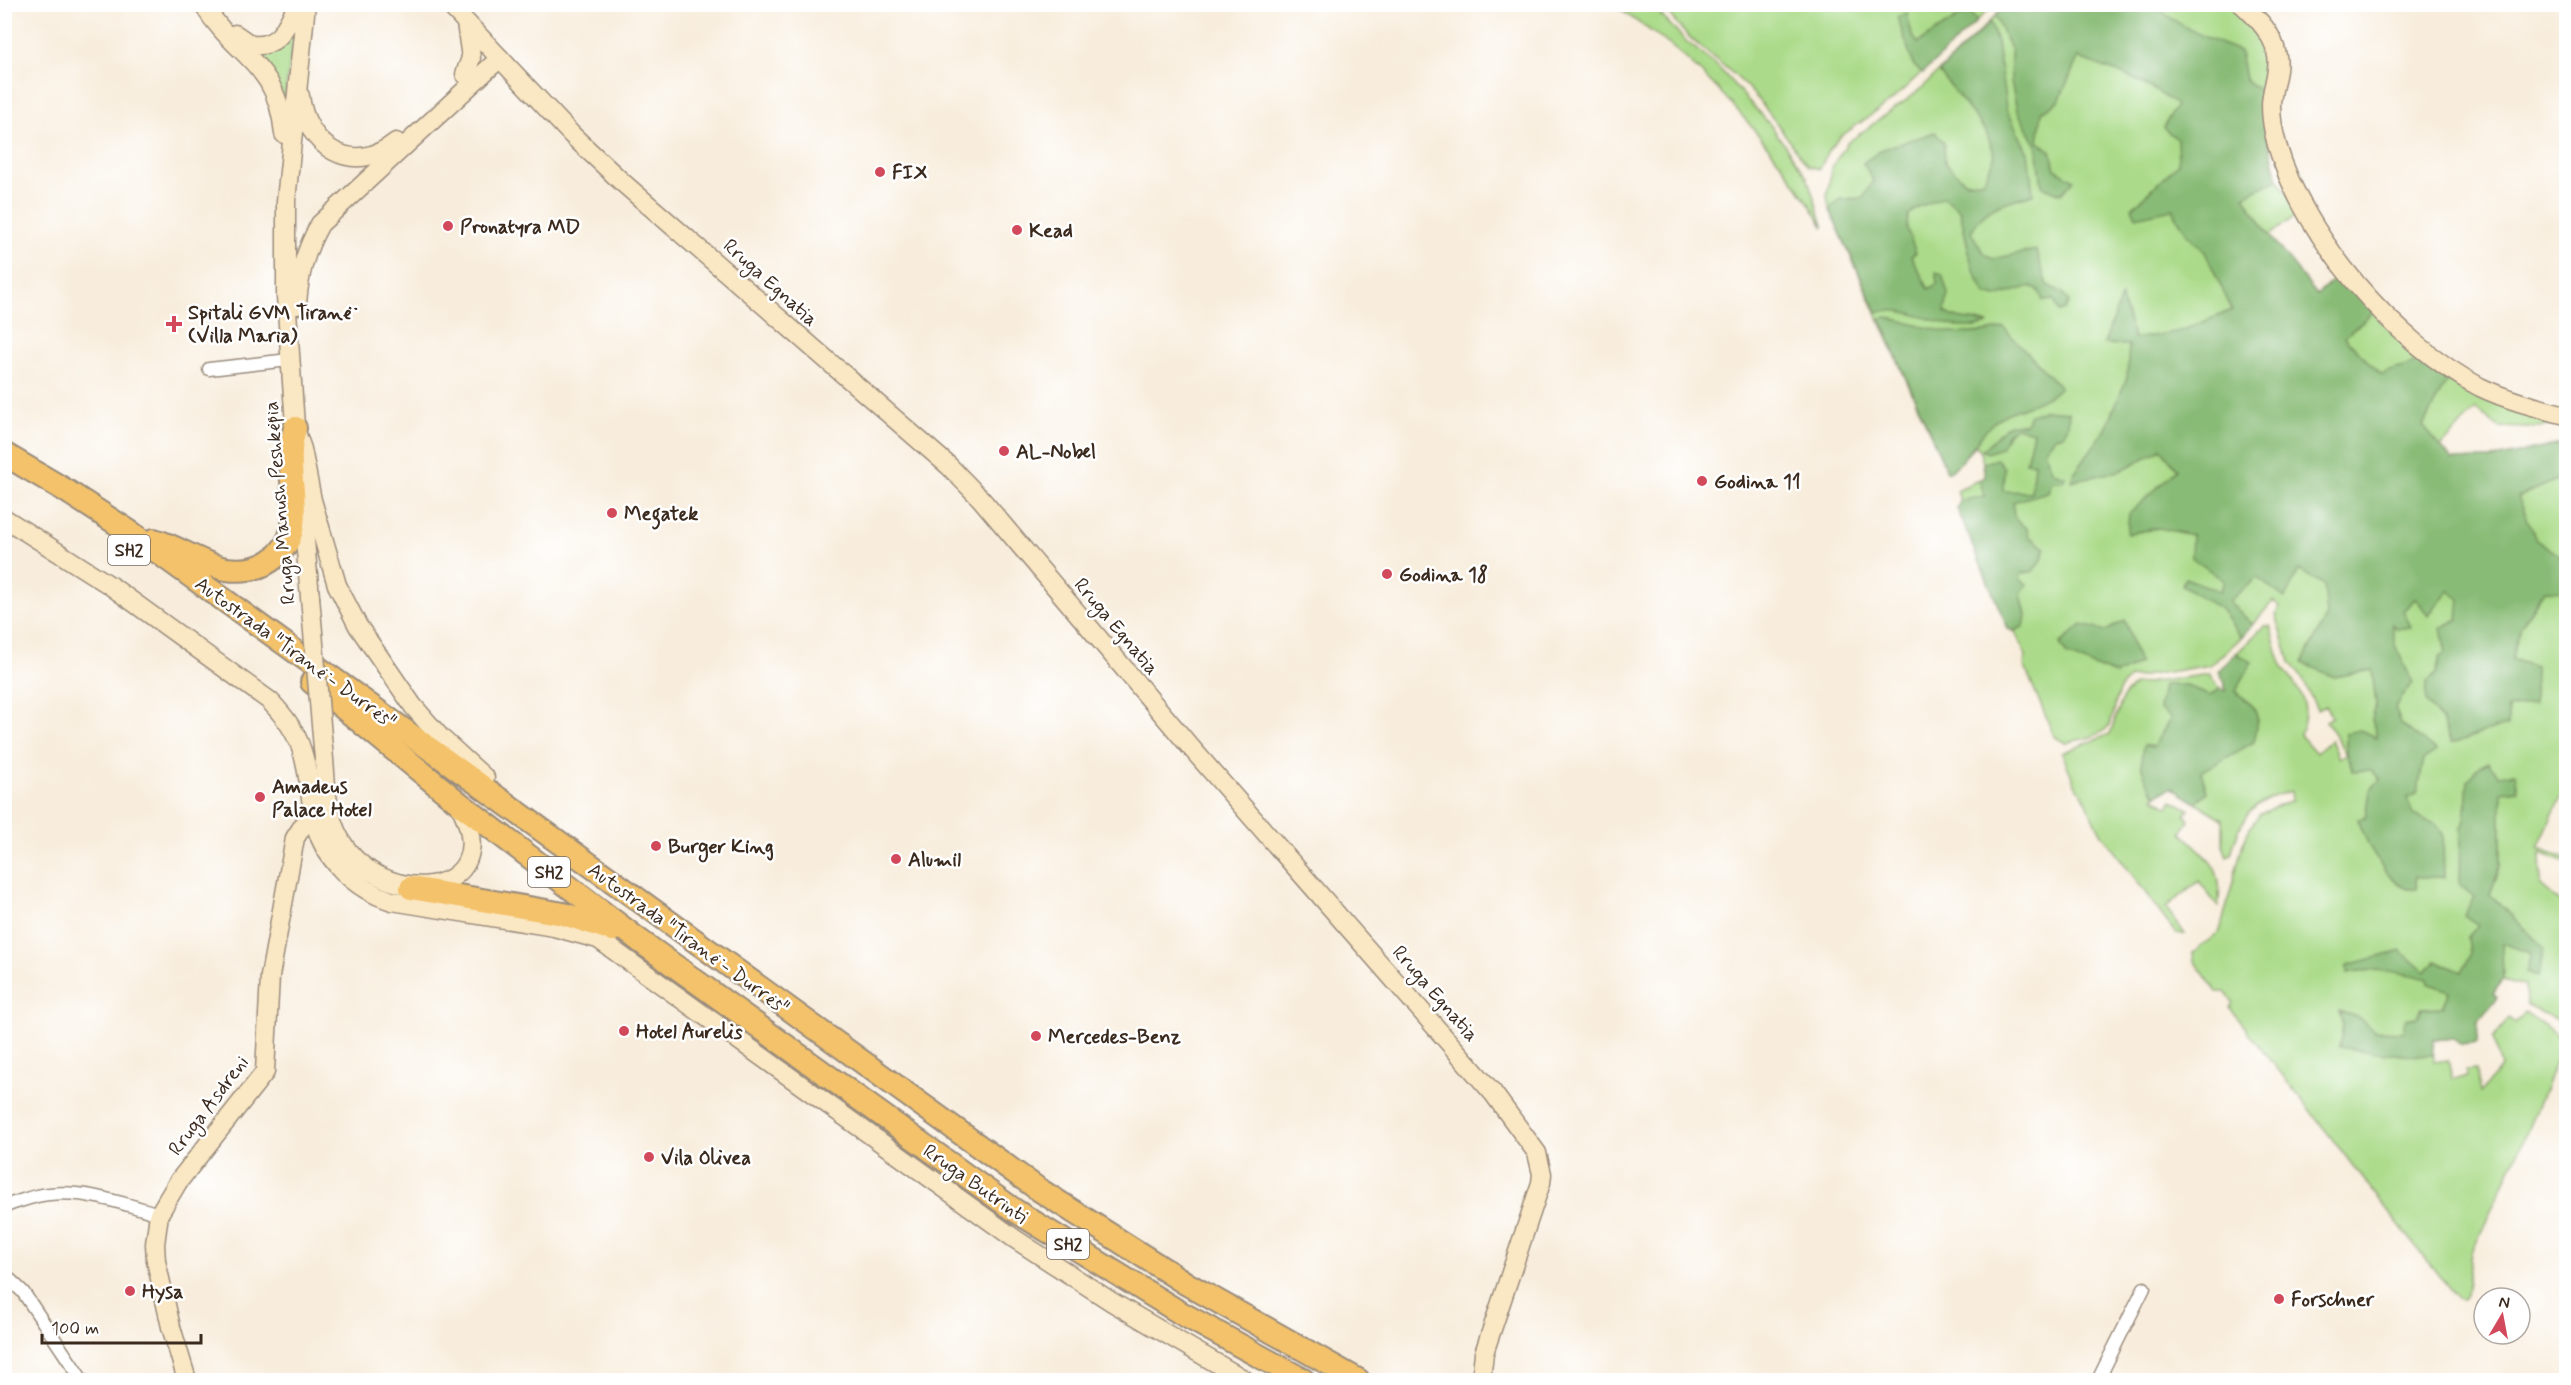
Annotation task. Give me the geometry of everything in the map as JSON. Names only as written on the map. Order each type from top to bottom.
[{"type":"highway","points":[[133,534],[171,545],[225,568],[248,570],[266,564],[283,550],[293,527],[295,514],[291,452],[295,428]]},
{"type":"highway","name":"Autostrada \"Tiranë - Durrës\"","points":[[4,454],[133,534],[1038,1190],[1187,1284],[1358,1380]]},
{"type":"highway","name":"Autostrada \"Tiranë - Durrës\"","points":[[4,471],[117,542],[313,682],[459,803],[640,941],[1014,1210],[1179,1312],[1303,1380]]},
{"type":"highway","points":[[411,888],[564,914],[600,932],[640,941]]},
{"type":"main road","points":[[203,4],[220,30],[255,63],[272,84],[281,111],[288,162]]},
{"type":"main road","points":[[211,4],[238,37],[259,46],[279,38],[298,4]]},
{"type":"main road","name":"Rruga Manush Peshkëpia","points":[[306,4],[288,162],[285,296],[328,804],[338,834],[345,847],[358,861],[384,879],[411,888]]},
{"type":"main road","name":"Rruga Egnatia","points":[[449,4],[572,135],[622,182],[932,452],[981,499],[1165,718],[1443,1035],[1518,1125],[1537,1153],[1542,1174],[1541,1183],[1484,1353],[1481,1380]]},
{"type":"main road","points":[[2242,4],[2257,18],[2271,38],[2278,57],[2271,105],[2277,144],[2296,196],[2323,239],[2363,290],[2403,330],[2444,365],[2482,388],[2566,415]]},
{"type":"main road","points":[[465,23],[471,58],[469,78]]},
{"type":"main road","points":[[290,360],[295,339],[298,276],[306,249],[320,224],[495,53]]},
{"type":"main road","points":[[298,73],[301,105],[316,137],[330,150],[361,157],[389,147],[469,78],[499,78],[523,83]]},
{"type":"main road","points":[[295,428],[302,448],[312,500],[337,585],[358,626],[413,706],[510,807]]},
{"type":"main road","name":"Rruga Butrinti","points":[[4,518],[111,585],[270,701],[291,726],[303,751],[315,821],[336,864],[356,883],[379,897],[413,906],[600,932],[693,1006],[1015,1239],[1112,1302],[1245,1380]]},
{"type":"main road","points":[[411,888],[444,883],[463,867],[469,855],[471,833],[459,803]]},
{"type":"main road","name":"Rruga Asdreni","points":[[187,1380],[171,1327],[156,1261],[155,1244],[159,1214],[178,1182],[265,1072],[270,976],[295,838],[304,824],[315,821]]},
{"type":"street","points":[[209,369],[290,360]]},
{"type":"street","points":[[4,1206],[42,1195],[66,1194],[117,1201],[159,1214]]},
{"type":"street","points":[[4,1274],[24,1292],[82,1380]]},
{"type":"street","points":[[2098,1380],[2144,1288]]},
{"type":"green space","points":[[1614,5],[1651,5],[1686,41],[1718,67],[1772,127],[1807,177],[1824,228],[1772,151],[1728,100],[1682,55]]},
{"type":"green space","points":[[1665,5],[1994,5],[1891,101],[1840,137],[1828,151],[1820,169],[1808,166],[1749,89],[1680,28]]},
{"type":"green space","points":[[2006,5],[2233,5],[2262,33],[2271,59],[2264,123],[2278,179],[2300,212],[2269,236],[2317,295],[2341,273],[2449,377],[2566,424],[2526,428],[2499,427],[2476,409],[2441,447],[2452,460],[2491,459],[2566,443],[2566,784],[2538,848],[2566,858],[2566,862],[2540,853],[2541,886],[2566,908],[2566,932],[2561,944],[2566,947],[2566,1024],[2526,1005],[2525,986],[2503,980],[2493,993],[2497,998],[2478,1021],[2477,1042],[2460,1044],[2452,1038],[2434,1040],[2433,1062],[2448,1060],[2452,1079],[2467,1077],[2466,1070],[2476,1069],[2480,1093],[2501,1066],[2493,1039],[2509,1018],[2515,1023],[2525,1012],[2564,1041],[2518,1153],[2472,1252],[2466,1296],[2463,1300],[2457,1299],[2230,1008],[2233,1002],[2225,992],[2217,992],[2194,961],[2193,953],[2220,931],[2243,843],[2251,826],[2260,814],[2292,800],[2291,791],[2266,800],[2250,812],[2239,830],[2231,854],[2227,856],[2223,846],[2223,819],[2171,787],[2153,797],[2168,807],[2172,800],[2189,809],[2185,815],[2189,819],[2182,833],[2207,857],[2217,873],[2219,882],[2218,907],[2199,881],[2166,908],[2185,934],[2176,934],[2102,834],[2088,803],[2075,784],[2062,753],[2110,734],[2123,697],[2134,685],[2209,674],[2220,689],[2225,691],[2225,683],[2219,671],[2264,626],[2270,626],[2283,667],[2302,698],[2305,714],[2300,735],[2316,753],[2331,740],[2339,758],[2346,754],[2326,721],[2332,717],[2325,706],[2317,710],[2303,679],[2290,662],[2276,614],[2280,607],[2273,601],[2241,638],[2210,665],[2130,678],[2120,690],[2110,724],[2097,735],[2065,743],[2054,736],[2024,665],[2026,656],[2015,632],[2008,629],[1957,508],[1960,501],[1957,490],[1985,477],[1981,452],[1976,445],[1951,471],[1947,471],[1829,208],[1827,196],[1832,167],[1847,143],[1920,90]]},
{"type":"green space","points":[[2006,5],[2155,5],[2184,26],[2240,51],[2245,79],[2265,95],[2264,123],[2278,179],[2244,196],[2269,235],[2317,295],[2341,273],[2374,311],[2345,337],[2381,375],[2409,366],[2418,359],[2421,353],[2449,377],[2423,426],[2452,460],[2491,459],[2566,443],[2566,476],[2518,497],[2536,539],[2566,560],[2566,591],[2544,590],[2521,626],[2512,659],[2535,667],[2534,703],[2508,708],[2508,726],[2451,743],[2441,719],[2426,703],[2427,682],[2436,674],[2440,656],[2446,653],[2441,628],[2458,619],[2460,599],[2449,591],[2428,616],[2416,598],[2403,611],[2411,627],[2397,629],[2392,624],[2395,645],[2413,683],[2395,707],[2401,724],[2436,751],[2424,759],[2417,794],[2407,798],[2413,815],[2436,824],[2443,834],[2444,878],[2415,877],[2417,889],[2407,888],[2397,883],[2380,864],[2361,828],[2358,819],[2366,818],[2370,790],[2380,779],[2371,770],[2353,771],[2346,753],[2346,733],[2360,730],[2377,737],[2372,720],[2376,705],[2372,670],[2334,677],[2302,663],[2327,616],[2324,585],[2299,570],[2285,598],[2257,578],[2229,601],[2253,625],[2241,638],[2222,610],[2182,585],[2185,578],[2220,591],[2224,581],[2191,557],[2192,535],[2159,528],[2127,534],[2129,514],[2177,469],[2161,449],[2120,471],[2071,481],[2074,473],[2106,429],[2127,377],[2129,345],[2104,344],[2121,297],[2134,339],[2181,331],[2232,310],[2205,252],[2187,234],[2172,209],[2136,217],[2132,208],[2178,164],[2177,139],[2163,128],[2176,105],[2153,89],[2129,77],[2078,58],[2059,101],[2042,112],[2038,141],[2051,151],[2055,169],[2074,180],[2061,194],[2042,186],[2037,146],[2017,110],[2011,82],[2011,51],[1995,16]]},
{"type":"green space","points":[[1968,11],[1977,21],[1923,73],[1914,66],[1897,17],[1907,13],[1912,35],[1918,43]]},
{"type":"green space","points":[[1990,22],[1997,42],[2006,108],[2028,153],[2033,194],[2005,202],[1989,210],[1976,223],[1971,232],[1982,251],[1993,259],[2036,250],[2047,285],[2063,293],[2069,302],[2065,310],[2059,312],[2054,300],[2043,301],[2039,291],[2031,286],[1996,297],[1985,294],[1972,266],[1960,211],[1944,197],[1921,206],[1908,215],[1907,229],[1916,253],[1911,256],[1929,289],[1937,284],[1936,272],[1942,274],[1948,294],[1945,312],[1957,318],[1987,324],[1960,327],[1904,312],[1877,312],[1829,208],[1841,199],[1863,198],[1873,180],[1863,163],[1883,149],[1935,132],[1944,143],[1945,163],[1966,182],[1983,181],[1995,155],[1985,130],[1939,72]]},
{"type":"green space","points":[[295,28],[284,101],[257,53]]},
{"type":"green space","points":[[1887,317],[1959,333],[2004,328],[2060,387],[2044,399],[2009,413],[1994,422],[1957,465],[1951,471],[1947,471],[1880,318]]},
{"type":"green space","points":[[2045,410],[2069,412],[2068,426],[2063,435],[2055,437],[2044,451],[2053,472],[2065,476],[2063,481],[2052,481],[2048,492],[2013,502],[2017,521],[2027,528],[2029,536],[2045,548],[2042,560],[2032,572],[2022,573],[2020,579],[2027,584],[2021,594],[2026,615],[2024,626],[2015,631],[2008,629],[1957,508],[1960,501],[1985,496],[1979,480],[1985,477],[1983,463],[1997,459],[2004,468],[2003,491],[2031,492],[2034,463],[2026,462],[2033,432],[2016,427],[2009,432],[2001,448],[1987,453],[1982,450],[2009,424],[2026,424],[2030,415]]},
{"type":"green space","points":[[2125,620],[2139,664],[2115,675],[2067,655],[2060,644],[2082,625],[2106,631]]},
{"type":"green space","points":[[2236,653],[2252,662],[2236,691],[2256,713],[2254,742],[2201,772],[2207,792],[2196,803],[2171,787],[2156,795],[2145,777],[2141,759],[2144,745],[2153,747],[2171,718],[2159,709],[2163,685],[2187,685],[2209,696],[2220,689],[2225,691],[2225,683],[2219,671]]},
{"type":"green space","points":[[2488,762],[2498,775],[2515,773],[2518,790],[2501,792],[2501,865],[2490,894],[2544,948],[2538,977],[2526,973],[2531,953],[2502,943],[2503,980],[2493,993],[2497,998],[2478,1021],[2477,1042],[2460,1044],[2452,1038],[2434,1040],[2432,1055],[2384,1054],[2339,1047],[2343,1025],[2339,1011],[2359,1018],[2375,1031],[2403,1032],[2405,1019],[2418,1017],[2422,1008],[2443,1007],[2450,991],[2429,984],[2428,979],[2397,972],[2368,970],[2347,973],[2347,965],[2401,951],[2425,972],[2436,961],[2462,972],[2470,954],[2468,937],[2478,925],[2464,915],[2474,897],[2460,885],[2461,828],[2465,820],[2468,781],[2476,769]]},
{"type":"place","name":"FIX","points":[[880,172]]},
{"type":"place","name":"Pronatyra MD","points":[[448,226]]},
{"type":"place","name":"Kead","points":[[1017,230]]},
{"type":"place","name":"Spitali GVM Tiranë (Villa Maria)","points":[[174,324]]},
{"type":"place","name":"AL-Nobel","points":[[1004,451]]},
{"type":"place","name":"Godina 11","points":[[1702,481]]},
{"type":"place","name":"Megatek","points":[[612,513]]},
{"type":"place","name":"Godina 18","points":[[1387,574]]},
{"type":"place","name":"Amadeus Palace Hotel","points":[[260,797]]},
{"type":"place","name":"Burger King","points":[[656,846]]},
{"type":"place","name":"Alumil","points":[[896,859]]},
{"type":"place","name":"Hotel Aurelis","points":[[624,1031]]},
{"type":"place","name":"Mercedes-Benz","points":[[1036,1036]]},
{"type":"place","name":"Vila Olivea","points":[[649,1157]]},
{"type":"place","name":"Hysa","points":[[130,1291]]},
{"type":"place","name":"Forschner","points":[[2279,1299]]}]
